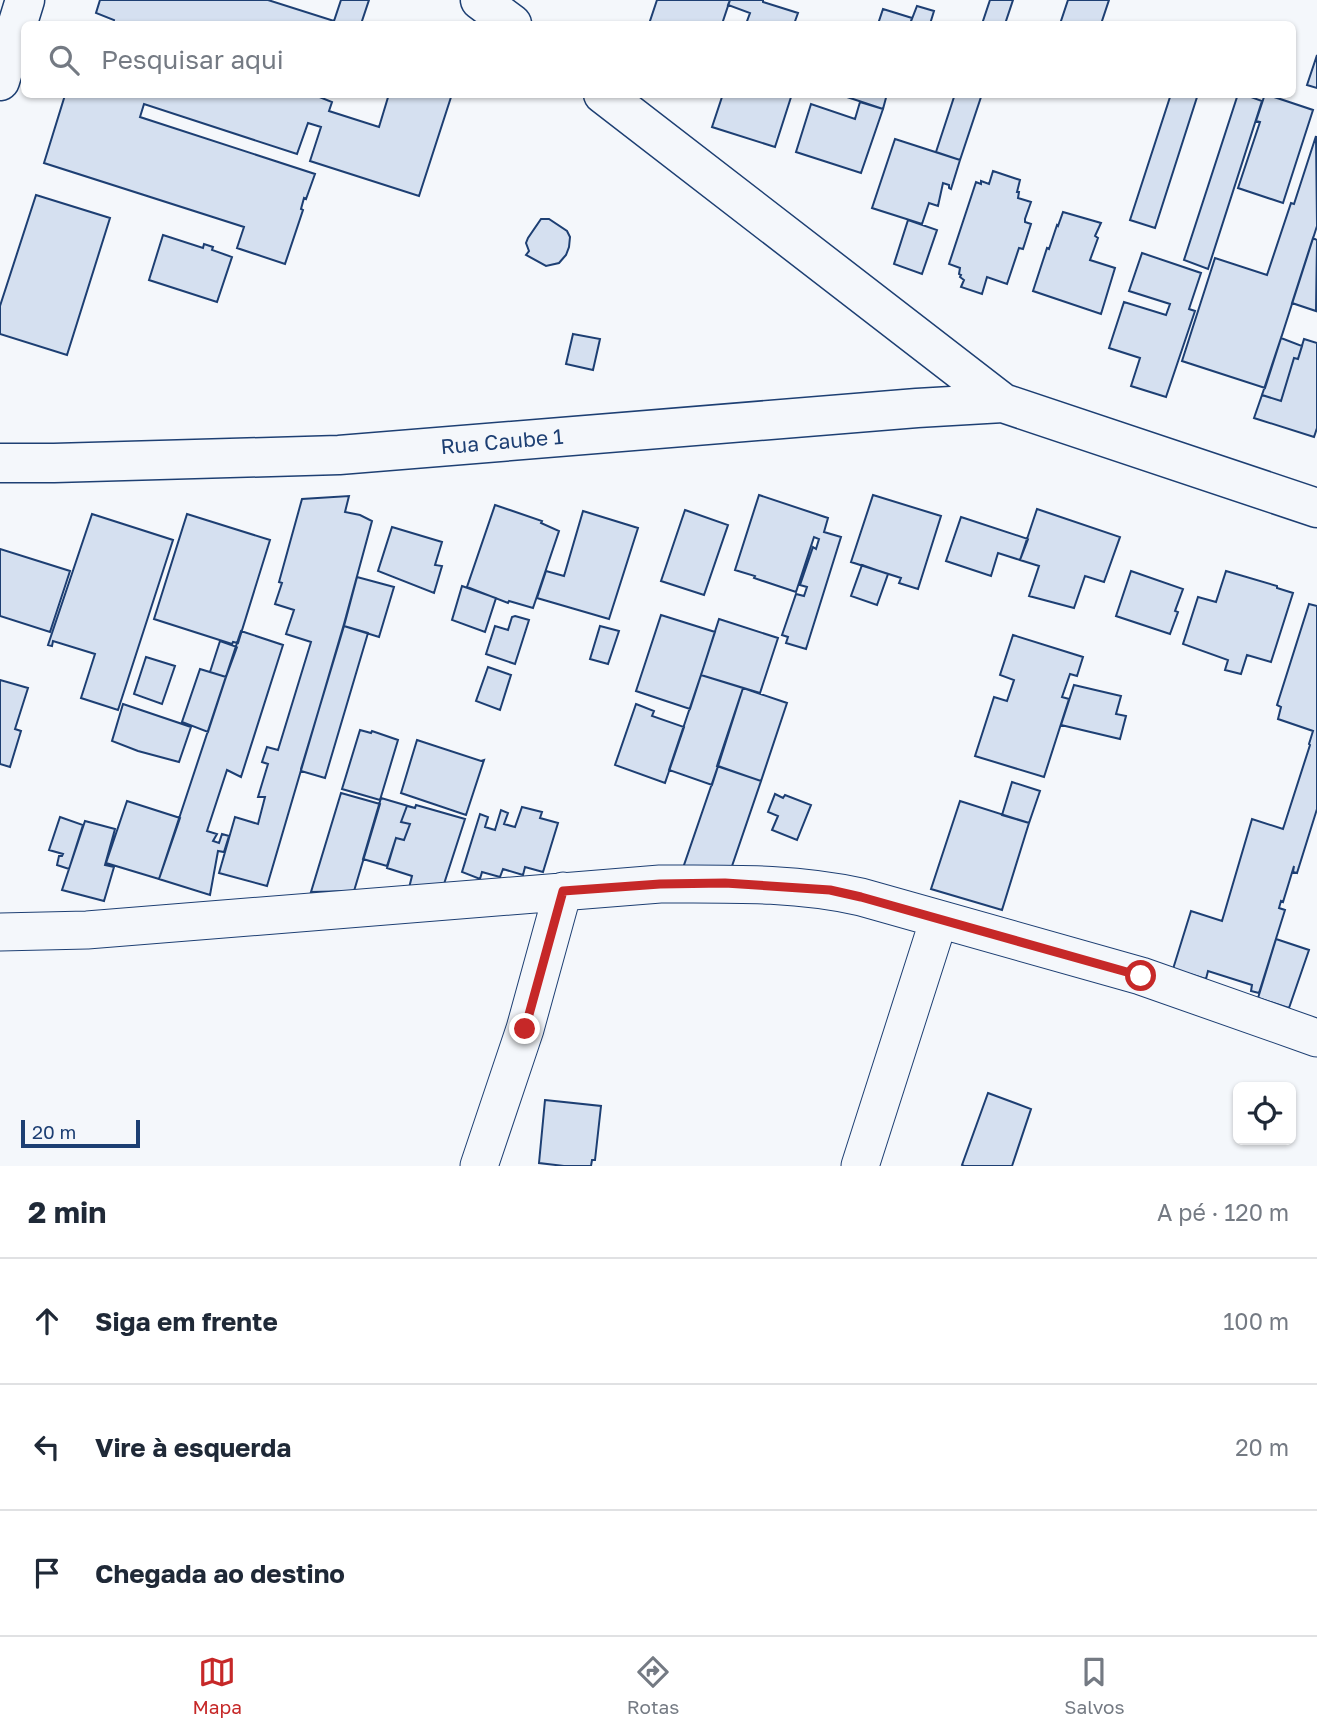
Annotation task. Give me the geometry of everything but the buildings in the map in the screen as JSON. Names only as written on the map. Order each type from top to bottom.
[{"type":"street","points":[[0,82],[25,0]]},
{"type":"street","points":[[481,0],[508,21]]},
{"type":"street","points":[[608,98],[1003,403],[1317,508]]},
{"type":"street","name":"Rua Caube 1","points":[[0,463],[339,455],[1003,403]]},
{"type":"street","points":[[0,932],[87,930],[660,884],[725,883],[830,890],[1141,976],[1317,1038]]},
{"type":"street","points":[[479,1166],[525,1029],[563,891]]},
{"type":"street","points":[[860,1166],[939,919]]},
{"type":"route","points":[[525,1029],[563,891],[660,884],[725,883],[830,890],[1141,976]]}]
